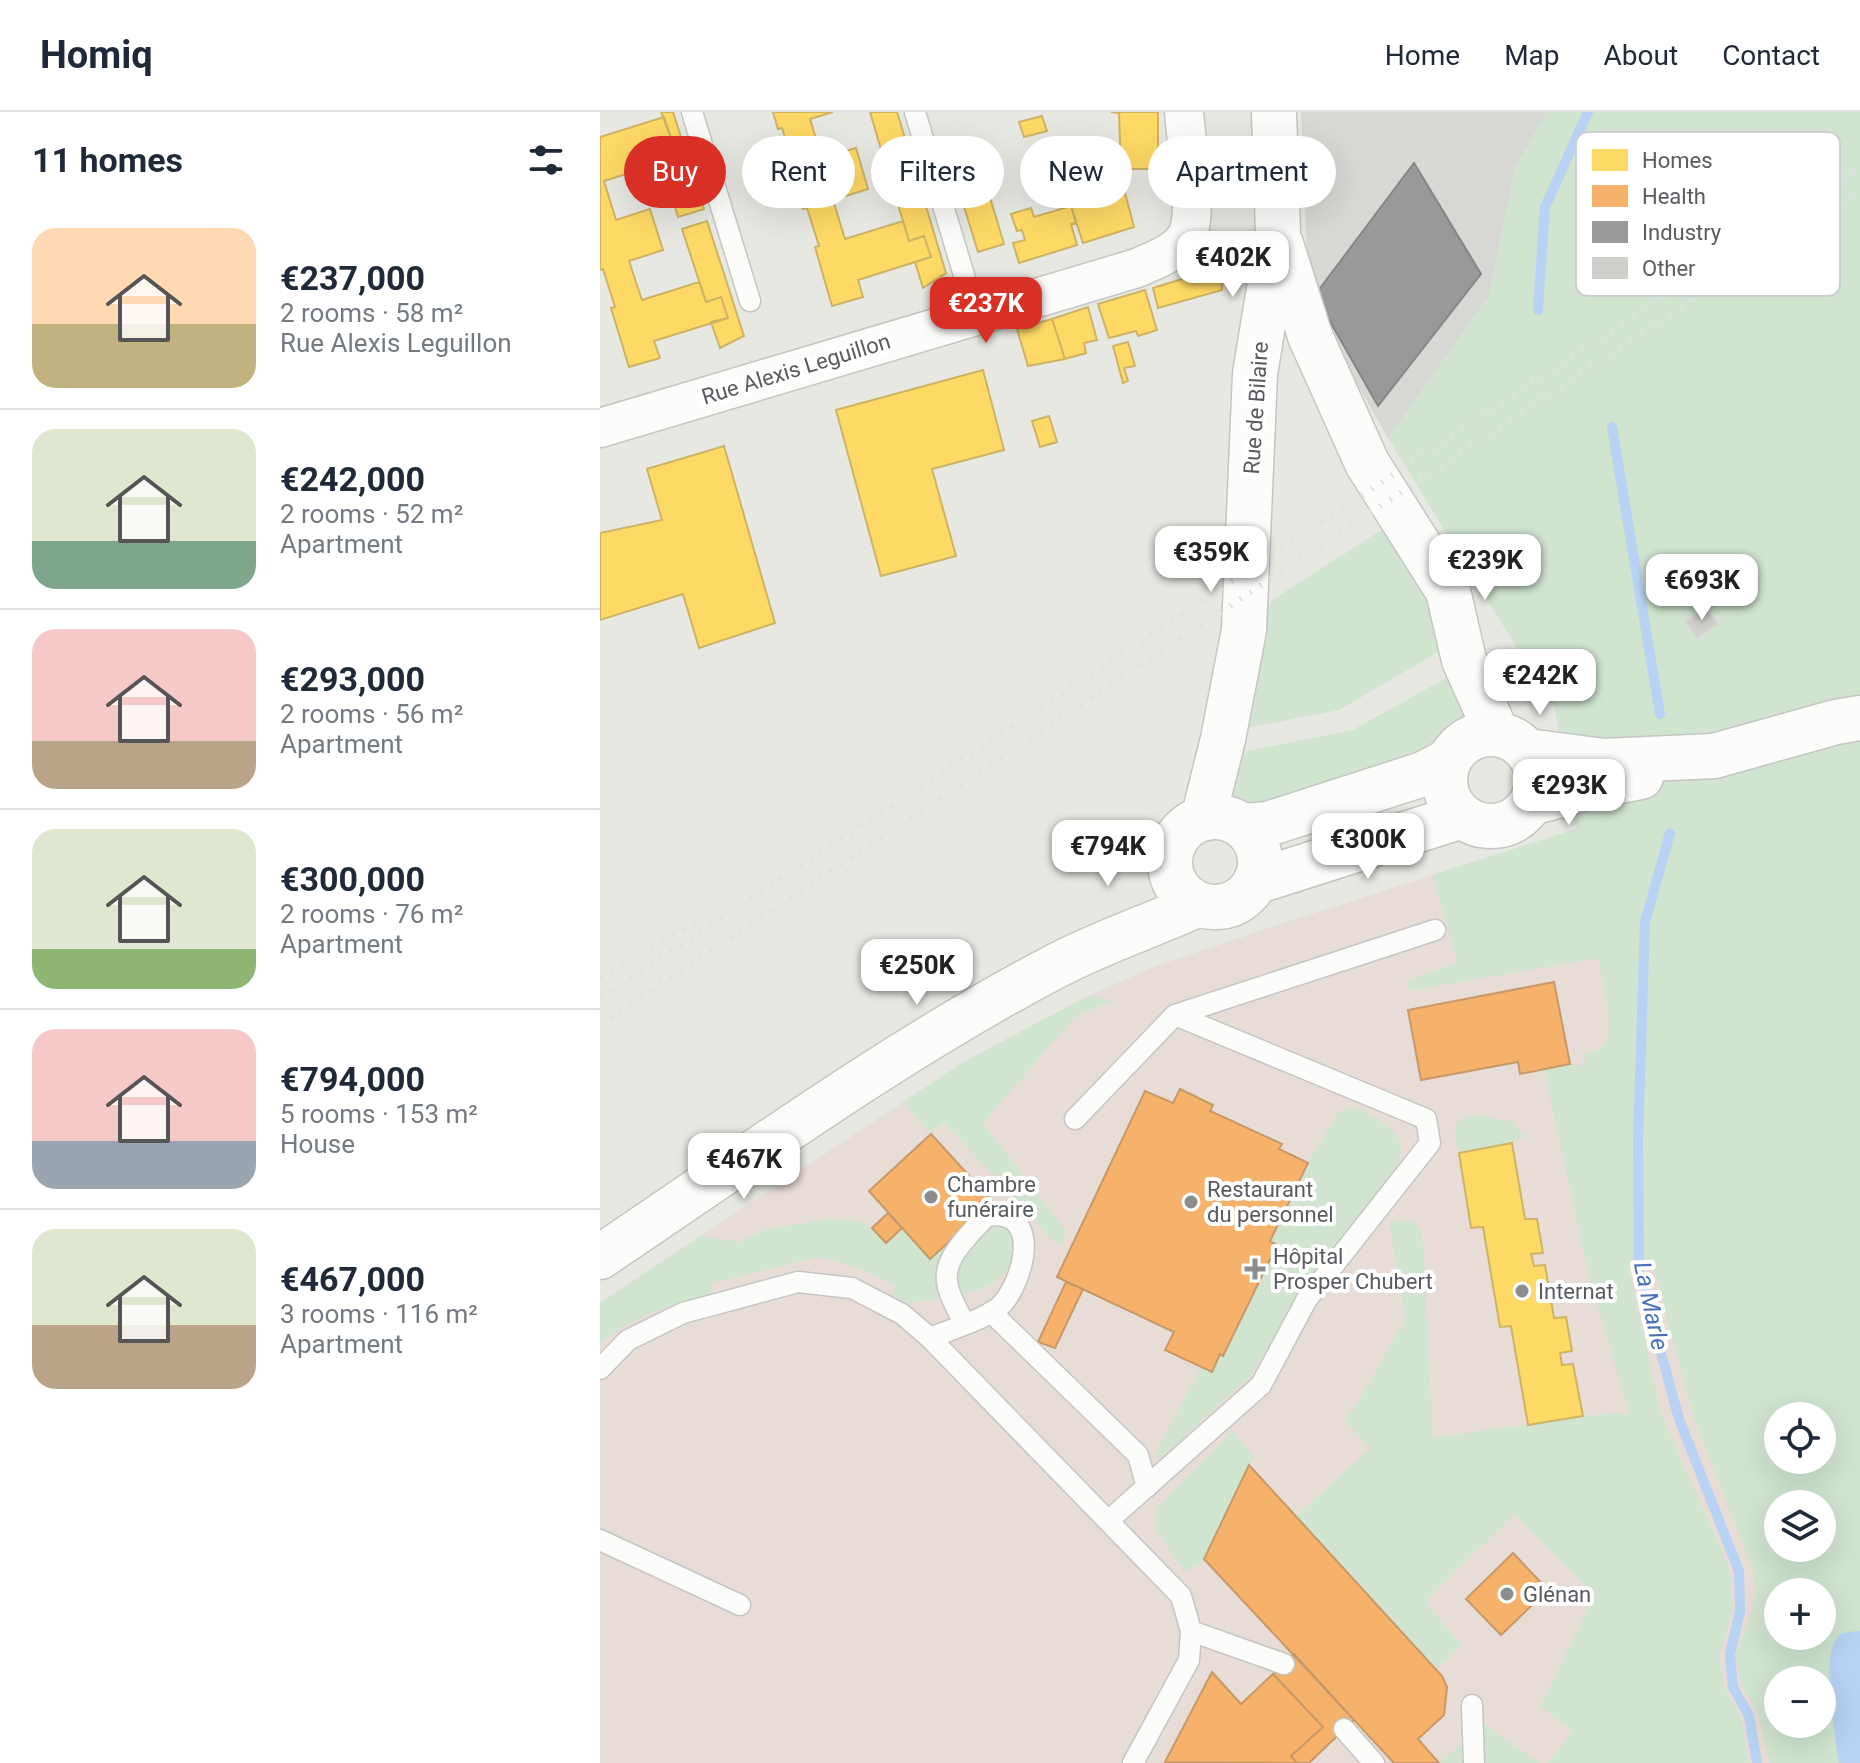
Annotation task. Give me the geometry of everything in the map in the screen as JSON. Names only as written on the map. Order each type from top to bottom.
[{"type":"street","name":"Rue Alexis Leguillon","points":[[600,428],[1137,268],[1169,253],[1188,234],[1192,211],[1184,112]]},
{"type":"street","name":"Rue de Bilaire","points":[[1222,823],[1223,739],[1244,630],[1255,374],[1278,234],[1274,112]]},
{"type":"street","name":"Rue de Bilaire","points":[[1278,234],[1310,336],[1367,463],[1448,591],[1464,660],[1512,742]]},
{"type":"street","points":[[1714,756],[1705,765],[1590,787],[1531,803],[1512,821],[1499,825],[1474,823],[1462,816],[1452,805],[1444,776],[1454,751],[1473,737],[1604,761],[1714,756],[1860,718]]},
{"type":"street","points":[[1512,742],[1537,776],[1531,803]]},
{"type":"street","points":[[1222,823],[1252,837],[1259,852],[1260,867],[1255,882],[1243,897],[1211,907],[1186,892],[1170,864],[1179,836],[1190,825],[1222,823],[1268,824],[1423,774],[1448,761]]},
{"type":"street","points":[[1255,882],[1462,816]]},
{"type":"street","points":[[600,1257],[917,1047],[1186,892]]},
{"type":"lane","points":[[692,112],[750,301]]},
{"type":"lane","points":[[915,112],[976,315]]},
{"type":"lane","points":[[1075,1119],[1175,1015],[1435,930]]},
{"type":"lane","points":[[1108,1521],[1261,1385],[1307,1299],[1430,1143],[1426,1119],[1175,1015]]},
{"type":"lane","points":[[930,1338],[991,1312],[1002,1304],[1018,1276],[1025,1243],[1021,1228],[1012,1219],[999,1214],[986,1216],[953,1255],[947,1271],[947,1286],[964,1323]]},
{"type":"lane","points":[[600,1369],[628,1340],[683,1313],[798,1282],[852,1288],[902,1314],[930,1338],[1181,1596],[1191,1631],[1189,1660],[1133,1763]]},
{"type":"lane","points":[[991,1312],[1138,1455],[1147,1487]]},
{"type":"lane","points":[[600,1540],[740,1605]]},
{"type":"lane","points":[[1191,1631],[1284,1664]]},
{"type":"lane","points":[[1472,1705],[1474,1763]]},
{"type":"lane","points":[[1344,1729],[1374,1763]]},
{"type":"shaded area","points":[[1301,112],[1547,112],[1515,168],[1489,296],[1388,438],[1309,299],[1305,208],[1336,208],[1336,136],[1302,136]]},
{"type":"shaded area","name":"Hôpital Prosper Chubert","points":[[1848,756],[1860,1763],[600,1763],[600,1303],[965,1061],[1090,995],[1156,966],[1709,787]]},
{"type":"green space","points":[[1547,112],[1860,112],[1860,1763],[1770,1763],[1758,1714],[1741,1683],[1736,1654],[1752,1613],[1756,1591],[1753,1570],[1693,1416],[1652,1261],[1628,1265],[1661,1414],[1730,1570],[1733,1610],[1719,1655],[1725,1689],[1741,1719],[1749,1763],[1548,1763],[1572,1732],[1540,1706],[1587,1610],[1588,1588],[1514,1514],[1425,1602],[1462,1646],[1436,1669],[1296,1516],[1370,1448],[1344,1420],[1356,1405],[1405,1319],[1389,1222],[1408,1221],[1422,1232],[1433,1438],[1583,1416],[1629,1413],[1589,1277],[1544,1069],[1570,1064],[1586,1066],[1584,1054],[1599,1049],[1606,1041],[1608,1013],[1598,958],[1409,991],[1405,981],[1458,962],[1432,875],[1576,829],[1555,710],[1388,438],[1489,296],[1515,168]]},
{"type":"green space","points":[[1391,524],[1450,645],[1339,710],[1237,730],[1257,633],[1272,600]]},
{"type":"green space","points":[[1453,674],[1477,716],[1459,722],[1421,757],[1255,805],[1220,798],[1232,754],[1353,730]]},
{"type":"green space","points":[[1090,995],[1113,1001],[1076,1016],[983,1123],[1066,1231],[1061,1246],[944,1122],[930,1134],[903,1102],[965,1061]]},
{"type":"green space","points":[[1356,1107],[1384,1124],[1397,1137],[1401,1156],[1397,1168],[1297,1297],[1250,1376],[1160,1459],[1155,1454],[1201,1367],[1212,1372],[1220,1354],[1224,1355],[1277,1246],[1270,1240],[1308,1163],[1339,1111]]},
{"type":"green space","points":[[1478,1115],[1513,1122],[1525,1137],[1512,1140],[1512,1143],[1459,1153],[1455,1126],[1462,1119]]},
{"type":"green space","points":[[993,1202],[1017,1216],[1015,1253],[1009,1267],[999,1278],[971,1292],[909,1304],[893,1295],[895,1286],[857,1267],[819,1257],[710,1284],[711,1295],[638,1318],[600,1345],[600,1303],[701,1236],[740,1242],[767,1229],[829,1219],[859,1221],[872,1228],[886,1243],[902,1228],[930,1259]]},
{"type":"green space","points":[[1232,1431],[1254,1457],[1204,1559],[1187,1572],[1155,1528],[1157,1508]]},
{"type":"green space","points":[[1484,1724],[1540,1763],[1439,1763]]},
{"type":"water","points":[[1860,1631],[1860,1763],[1839,1763],[1836,1738],[1836,1666],[1830,1666],[1830,1662],[1837,1638],[1845,1633]]},
{"type":"building: Homes","points":[[661,112],[673,112],[681,136],[670,136]]},
{"type":"building: Homes","points":[[773,112],[833,112],[810,119],[815,136],[784,136],[782,128],[778,129]]},
{"type":"building: Homes","points":[[870,112],[897,112],[904,136],[877,136]]},
{"type":"building: Homes","points":[[1111,112],[1158,112],[1158,136],[1148,136],[1148,169],[1132,169],[1132,136],[1120,136],[1119,113]]},
{"type":"building: Homes","points":[[1042,116],[1047,131],[1024,136],[1019,122]]},
{"type":"building: Homes","points":[[664,117],[670,136],[624,136],[624,175],[604,181],[616,220],[650,209],[663,250],[629,261],[642,300],[699,282],[706,302],[721,297],[728,318],[654,341],[660,358],[629,367],[611,308],[615,307],[603,269],[600,270],[600,137]]},
{"type":"building: Homes","points":[[855,148],[856,148],[868,189],[855,193]]},
{"type":"building: Homes","points":[[675,208],[704,208],[704,209],[678,217]]},
{"type":"building: Homes","points":[[807,208],[835,208],[845,239],[903,221],[909,241],[924,236],[931,257],[858,280],[863,297],[832,306],[815,247],[819,246]]},
{"type":"building: Homes","points":[[899,208],[926,208],[946,273],[923,288],[915,262],[931,257],[924,236],[909,241]]},
{"type":"building: Homes","points":[[964,208],[993,208],[1004,244],[978,252]]},
{"type":"building: Homes","points":[[1031,208],[1034,217],[1072,208],[1076,223],[1071,224],[1077,245],[1019,263],[1013,243],[1025,240],[1022,230],[1017,231],[1011,214]]},
{"type":"building: Homes","points":[[1072,208],[1129,208],[1134,227],[1083,243]]},
{"type":"building: Homes","points":[[707,221],[744,336],[720,348],[711,322],[728,318],[721,297],[706,302],[682,229]]},
{"type":"building: Homes","points":[[1221,267],[1222,290],[1158,308],[1153,288]]},
{"type":"building: Homes","points":[[1145,290],[1157,330],[1138,336],[1136,331],[1109,338],[1098,304]]},
{"type":"building: Homes","points":[[1088,307],[1097,340],[1084,343],[1086,353],[1065,359],[1052,319]]},
{"type":"building: Homes","points":[[1052,319],[1065,359],[1028,366],[1017,329]]},
{"type":"building: Homes","points":[[1128,342],[1135,366],[1124,368],[1128,381],[1123,383],[1113,346]]},
{"type":"building: Homes","points":[[983,370],[1004,450],[932,469],[956,556],[881,576],[836,410]]},
{"type":"building: Homes","points":[[1049,416],[1057,442],[1040,447],[1032,421]]},
{"type":"building: Homes","points":[[724,446],[775,623],[699,648],[683,594],[600,620],[600,533],[662,520],[647,469]]},
{"type":"building: Homes","name":"Internat","points":[[1512,1143],[1525,1219],[1537,1219],[1543,1253],[1531,1254],[1534,1266],[1545,1265],[1554,1318],[1566,1317],[1572,1351],[1560,1353],[1562,1365],[1573,1364],[1583,1416],[1528,1425],[1511,1326],[1500,1327],[1483,1227],[1471,1228],[1459,1153]]},
{"type":"building: Health","points":[[1554,982],[1570,1064],[1520,1074],[1518,1062],[1421,1080],[1408,1010]]},
{"type":"building: Health","name":"Restaurant du personnel","points":[[1180,1089],[1213,1105],[1210,1111],[1282,1144],[1279,1149],[1308,1163],[1270,1241],[1277,1245],[1223,1356],[1220,1354],[1212,1372],[1165,1350],[1174,1332],[1057,1277],[1145,1091],[1173,1103]]},
{"type":"building: Health","name":"Chambre funéraire","points":[[931,1134],[993,1202],[930,1259],[869,1191]]},
{"type":"building: Health","points":[[888,1213],[902,1228],[886,1243],[872,1228]]},
{"type":"building: Health","points":[[1066,1282],[1083,1289],[1055,1348],[1038,1342]]},
{"type":"building: Health","points":[[1249,1465],[1442,1676],[1447,1687],[1444,1715],[1418,1739],[1439,1763],[1394,1763],[1204,1559]]},
{"type":"building: Health","name":"Glénan","points":[[1513,1553],[1548,1590],[1501,1635],[1466,1599]]},
{"type":"building: Health","points":[[1294,1654],[1354,1720],[1309,1763],[1297,1763],[1291,1756],[1323,1727],[1273,1674]]},
{"type":"building: Health","points":[[1212,1672],[1241,1704],[1273,1674],[1323,1727],[1291,1756],[1297,1763],[1165,1762]]},
{"type":"building: Industry","points":[[1414,163],[1481,274],[1378,406],[1315,295]]},
{"type":"building: Other","points":[[1706,607],[1718,624],[1697,638],[1685,621]]},
{"type":"waterway","name":"La Marle","points":[[1579,132],[1588,112]]},
{"type":"waterway","name":"La Marle","points":[[1538,310],[1545,207],[1576,139]]},
{"type":"waterway","name":"La Marle","points":[[1612,427],[1660,714]]},
{"type":"waterway","name":"La Marle","points":[[1670,833],[1645,922],[1638,1140],[1639,1272],[1679,1419],[1739,1571],[1740,1611],[1730,1654],[1733,1687],[1749,1716],[1757,1763]]},
{"type":"railway","points":[[1840,180],[1860,167]]},
{"type":"railway","points":[[1840,201],[1860,188]]},
{"type":"railway","points":[[600,998],[1664,296]]},
{"type":"railway","points":[[600,1024],[1697,296]]},
{"type":"railway","points":[[600,977],[698,921]]},
{"type":"place","name":"Chambre funéraire","points":[[931,1197]]},
{"type":"place","name":"Restaurant du personnel","points":[[1191,1202]]},
{"type":"place","name":"Hôpital Prosper Chubert","points":[[1255,1269]]},
{"type":"place","name":"Internat","points":[[1522,1291]]},
{"type":"place","name":"Glénan","points":[[1507,1594]]}]
